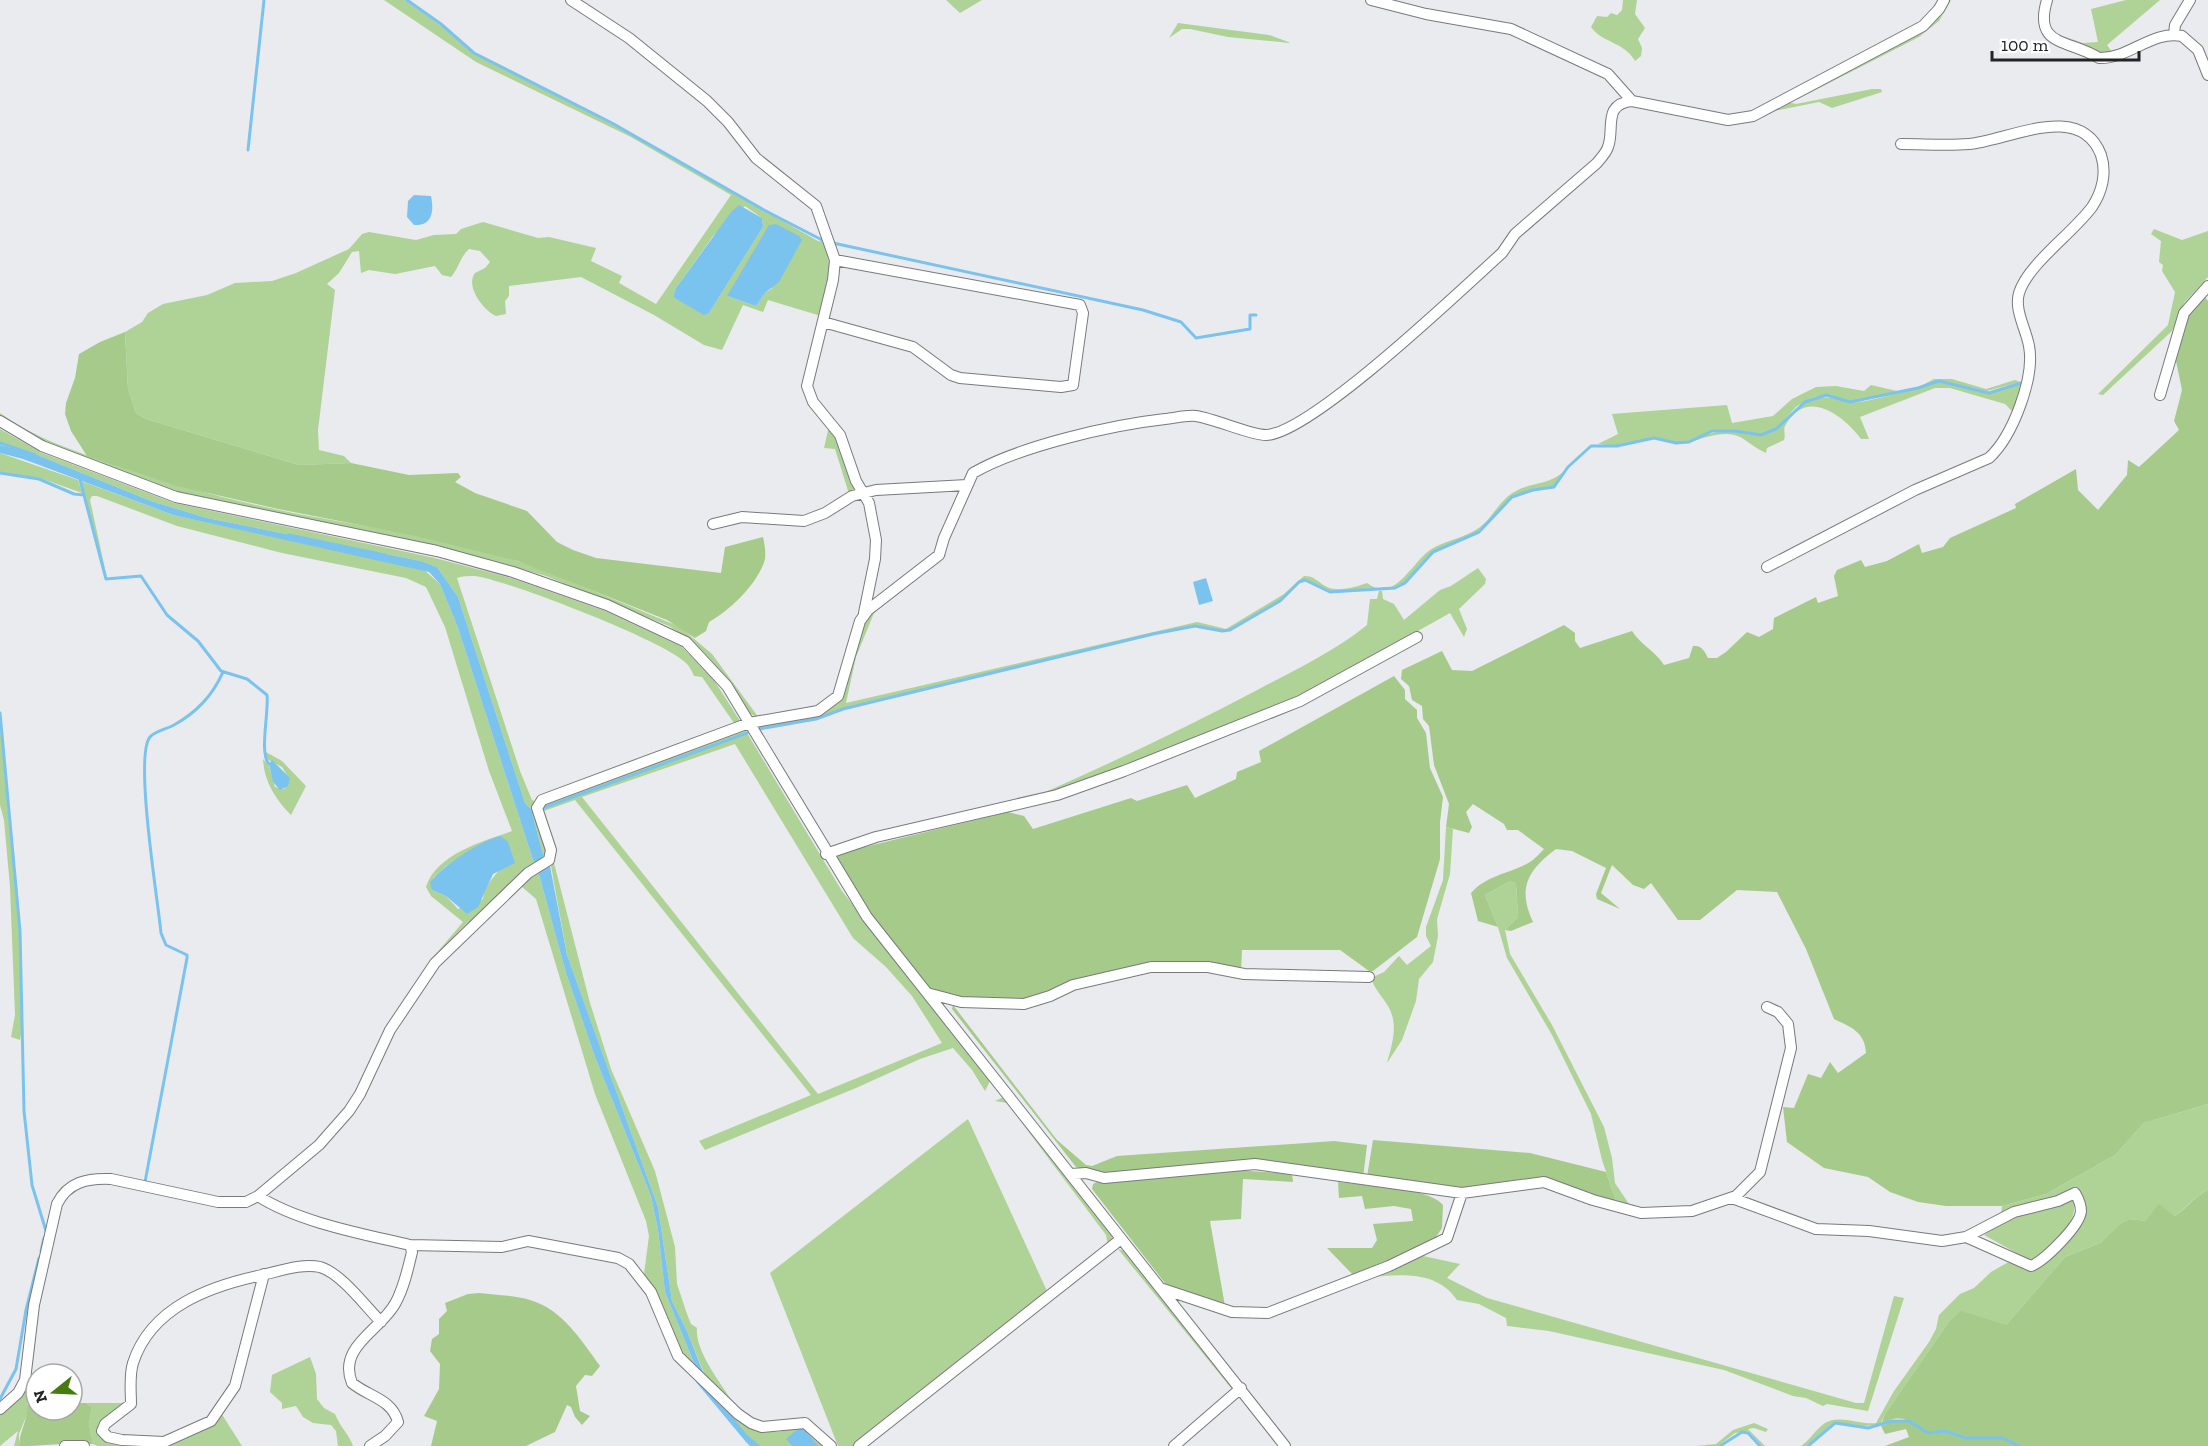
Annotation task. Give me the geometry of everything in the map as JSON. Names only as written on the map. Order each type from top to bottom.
[{"type":"street","points":[[0,1409],[18,1393],[25,1380],[34,1305],[57,1204],[62,1194],[70,1186],[95,1178],[111,1179],[218,1202],[246,1202],[258,1196],[319,1145],[349,1111],[360,1094],[390,1030],[435,963],[536,868],[549,860],[551,850],[537,808],[542,800],[749,723],[818,711],[838,696],[862,617],[873,570],[876,540],[869,503],[856,481],[840,435],[808,393],[807,386],[835,260],[821,214],[810,199],[756,158],[729,122],[707,101],[629,38],[571,0]]},
{"type":"street","points":[[1371,0],[1426,14],[1511,29],[1608,74],[1632,101]]},
{"type":"street","points":[[862,617],[939,555],[944,538],[974,473],[1010,456],[1130,423],[1195,416],[1266,435],[1297,422],[1360,379],[1502,253],[1515,234],[1597,163],[1608,149],[1609,122],[1615,108],[1622,102],[1632,101],[1728,120],[1741,120],[1786,99],[1923,26],[1944,0]]},
{"type":"street","points":[[2047,0],[2042,21],[2046,32],[2099,58],[2118,56],[2159,37],[2174,34],[2189,41],[2198,50],[2208,75]]},
{"type":"street","points":[[2174,34],[2175,25],[2190,0]]},
{"type":"street","points":[[1767,567],[1915,490],[1989,458],[1999,449],[2030,375],[2029,345],[2018,307],[2018,294],[2034,268],[2069,235],[2093,205],[2100,192],[2104,176],[2103,162],[2095,144],[2077,131],[2055,126],[2035,128],[1969,144],[1901,144]]},
{"type":"street","points":[[823,322],[913,347],[951,375],[960,378],[1061,387],[1073,385],[1075,380],[1076,351],[1083,313],[1080,305],[835,260]]},
{"type":"street","points":[[2160,394],[2184,313],[2208,286]]},
{"type":"street","points":[[0,421],[42,446],[176,497],[437,551],[513,572],[607,604],[686,642],[719,675],[857,903],[1285,1446]]},
{"type":"street","points":[[713,524],[742,517],[804,520],[825,513],[852,496],[876,490],[967,485]]},
{"type":"street","points":[[826,854],[876,837],[1057,795],[1124,771],[1300,701],[1417,637]]},
{"type":"street","points":[[927,993],[961,1002],[1024,1004],[1074,985],[1151,967],[1208,967],[1244,974],[1369,977]]},
{"type":"street","points":[[1071,1174],[1086,1173],[1104,1178],[1255,1164],[1462,1193],[1544,1182],[1593,1200],[1655,1214],[1692,1211],[1741,1193],[1760,1172],[1791,1048],[1788,1024],[1778,1012],[1767,1007]]},
{"type":"street","points":[[1161,1288],[1232,1311],[1268,1313],[1389,1266],[1447,1238],[1462,1193]]},
{"type":"street","points":[[1732,1198],[1816,1229],[1869,1231],[1942,1241],[1966,1237],[2013,1212],[2058,1201],[2076,1193],[2079,1198],[2081,1212],[2076,1223],[2042,1261],[2031,1266],[1966,1237]]},
{"type":"street","points":[[258,1196],[281,1209],[365,1236],[410,1245],[502,1247],[528,1241],[618,1258],[629,1264],[651,1292],[678,1356],[738,1414],[751,1424],[762,1427],[805,1423],[831,1446]]},
{"type":"street","points":[[859,1446],[1121,1239]]},
{"type":"street","points":[[370,1446],[394,1429],[398,1422],[395,1410],[352,1383],[348,1367],[354,1349],[381,1322],[397,1301],[412,1252],[410,1245]]},
{"type":"street","points":[[264,1274],[235,1386],[212,1422],[164,1442],[108,1437],[102,1431],[105,1424],[131,1404],[132,1366],[148,1334],[175,1307],[194,1297],[264,1274],[306,1266],[321,1267],[335,1275],[381,1322]]},
{"type":"street","points":[[1174,1446],[1241,1388]]},
{"type":"street","points":[[65,1446],[84,1446]]},
{"type":"green space","points":[[384,0],[405,0],[450,32],[474,53],[612,124],[818,241],[826,242],[830,271],[821,316],[768,300],[763,312],[743,305],[722,350],[704,345],[654,315],[581,277],[509,286],[509,296],[505,301],[506,314],[496,316],[481,303],[472,284],[475,273],[485,268],[490,262],[480,251],[469,249],[451,277],[442,275],[435,266],[395,274],[369,270],[361,273],[359,251],[352,252],[339,273],[327,284],[335,290],[318,430],[319,450],[344,456],[351,463],[299,465],[146,419],[136,413],[128,389],[125,332],[142,322],[148,313],[163,304],[207,295],[235,283],[272,281],[296,273],[349,249],[362,234],[369,232],[416,240],[434,235],[456,234],[461,229],[483,222],[538,238],[549,237],[596,248],[591,261],[622,276],[619,283],[656,304],[731,195],[631,137],[476,62]],"holes":[[[745,206],[762,218],[763,227],[709,313],[673,297],[676,288],[713,236]],[[773,288],[766,292],[756,306],[727,296]]]},
{"type":"green space","points":[[946,0],[982,0],[960,13]]},
{"type":"green space","points":[[1623,0],[1637,0],[1635,14],[1645,28],[1638,39],[1642,48],[1641,56],[1635,61],[1620,46],[1601,36],[1591,27],[1597,16],[1607,17],[1611,13],[1617,15],[1622,10]]},
{"type":"green space","points":[[1947,0],[1951,0],[1939,21],[1919,37],[1794,99],[1910,37]]},
{"type":"green space","points":[[2126,0],[2160,0],[2107,45],[2114,55],[2105,56],[2057,37],[2059,35],[2083,43],[2098,42],[2091,9]]},
{"type":"green space","points":[[1178,23],[1269,35],[1291,43],[1228,37],[1190,29],[1182,29],[1169,38]]},
{"type":"green space","points":[[1881,89],[1882,92],[1832,108],[1819,102],[1774,111],[1788,102],[1796,104]]},
{"type":"green space","points":[[2154,229],[2182,240],[2208,231],[2208,277],[2184,303],[2172,331],[2103,395],[2098,394],[2168,325],[2175,292],[2162,271],[2163,265],[2159,262],[2161,241],[2151,234]]},
{"type":"green space","points":[[2203,295],[2208,301],[2208,1104],[2144,1123],[2115,1155],[2046,1194],[2002,1206],[1946,1206],[1918,1202],[1890,1192],[1868,1177],[1824,1168],[1787,1142],[1783,1107],[1794,1108],[1808,1074],[1821,1078],[1830,1062],[1838,1073],[1866,1053],[1860,1035],[1834,1019],[1806,949],[1777,892],[1737,890],[1700,920],[1678,920],[1651,883],[1644,889],[1633,885],[1612,865],[1601,893],[1620,909],[1597,899],[1596,894],[1606,868],[1572,851],[1556,849],[1538,864],[1528,881],[1526,899],[1533,922],[1511,931],[1505,930],[1518,917],[1516,884],[1510,881],[1485,895],[1498,927],[1478,921],[1471,893],[1492,878],[1530,862],[1544,849],[1518,830],[1507,830],[1504,824],[1473,804],[1466,812],[1472,827],[1469,833],[1446,827],[1449,804],[1434,765],[1429,726],[1423,719],[1422,706],[1412,700],[1409,686],[1401,679],[1402,670],[1442,651],[1452,670],[1472,671],[1564,625],[1575,633],[1575,641],[1580,648],[1632,631],[1664,665],[1689,658],[1693,646],[1701,648],[1708,658],[1717,658],[1747,632],[1759,637],[1773,629],[1774,618],[1816,597],[1818,603],[1838,596],[1834,576],[1837,570],[1861,560],[1865,567],[1887,561],[1919,544],[1922,553],[1943,547],[1950,538],[2016,508],[2015,504],[2076,469],[2078,490],[2098,510],[2127,475],[2128,460],[2139,467],[2179,430],[2174,421],[2182,390],[2176,361],[2178,341],[2182,325]]},
{"type":"green space","points":[[125,332],[128,389],[136,413],[146,419],[299,465],[351,463],[409,475],[458,473],[461,477],[455,482],[475,493],[527,511],[557,542],[596,558],[721,573],[725,547],[763,537],[764,562],[754,582],[740,598],[725,612],[709,622],[706,631],[695,638],[667,620],[518,561],[416,536],[278,509],[177,486],[87,456],[71,431],[65,414],[79,354]]},
{"type":"green space","points":[[1934,379],[1952,379],[1986,389],[2015,380],[2020,382],[1987,391],[1939,380],[1917,388]]},
{"type":"green space","points":[[1939,381],[1989,393],[2023,382],[2013,412],[2005,404],[1950,388],[1935,388],[1860,417],[1869,439],[1861,439],[1835,414],[1814,407],[1803,408],[1794,414],[1785,426],[1784,440],[1767,448],[1766,453],[1742,438],[1730,434],[1716,435],[1691,442],[1720,431],[1756,435],[1770,433],[1800,407],[1820,397],[1859,402]]},
{"type":"green space","points":[[1871,385],[1897,391],[1850,401],[1826,395],[1814,397],[1797,406],[1776,428],[1761,434],[1735,430],[1712,431],[1689,442],[1676,442],[1654,437],[1617,446],[1598,444],[1618,434],[1612,414],[1727,405],[1732,423],[1773,416],[1792,399],[1816,387],[1836,386],[1864,391]]},
{"type":"green space","points":[[0,413],[56,443],[176,484],[279,510],[444,541],[541,569],[680,627],[712,654],[759,718],[751,714],[737,700],[709,658],[674,629],[546,576],[508,565],[181,495],[70,455],[0,418]]},
{"type":"green space","points":[[829,426],[837,439],[858,490],[849,494],[835,449],[824,448]]},
{"type":"green space","points":[[0,429],[40,452],[174,503],[435,558],[511,578],[605,611],[682,647],[714,680],[740,721],[734,723],[702,677],[694,676],[687,664],[674,654],[586,613],[519,588],[475,576],[457,578],[520,771],[532,800],[536,802],[547,853],[544,858],[531,809],[525,803],[458,597],[437,567],[421,561],[207,518],[151,501],[35,454],[0,445]]},
{"type":"green space","points":[[0,453],[78,480],[82,493],[40,478],[0,472]]},
{"type":"green space","points":[[1563,472],[1554,486],[1533,489],[1512,497],[1478,531],[1433,551],[1405,582],[1389,587],[1402,579],[1430,550],[1480,527],[1510,494],[1552,479]]},
{"type":"green space","points":[[81,481],[173,515],[422,568],[440,584],[458,628],[534,863],[477,917],[466,924],[430,961],[463,922],[431,896],[426,887],[431,876],[450,857],[462,850],[512,831],[489,771],[445,627],[426,587],[406,578],[282,553],[177,526],[92,496],[90,500],[107,578]],"holes":[[[488,841],[508,842],[507,858],[489,883],[483,899],[458,909],[446,896],[432,890],[433,878],[446,866]]]},
{"type":"green space","points":[[947,555],[874,613],[856,657],[846,703],[1197,622],[1226,629],[1284,594],[1304,576],[1335,589],[1352,588],[1367,583],[1377,588],[1330,591],[1305,579],[1298,582],[1280,600],[1230,629],[1222,631],[1195,625],[1152,634],[843,708],[816,719],[759,728],[830,846],[827,845],[755,726],[828,708],[866,616],[939,558]]},
{"type":"green space","points":[[1478,568],[1486,579],[1485,584],[1459,609],[1467,629],[1464,637],[1450,613],[1295,700],[1055,793],[1034,797],[1177,731],[1329,651],[1367,625],[1370,599],[1377,599],[1379,591],[1382,591],[1383,599],[1394,604],[1404,620],[1440,590],[1451,586]]},
{"type":"green space","points":[[1394,676],[1405,690],[1405,699],[1417,710],[1417,718],[1426,733],[1430,768],[1443,797],[1440,859],[1417,937],[1373,971],[1369,971],[1340,950],[1242,950],[1241,971],[1168,965],[1028,1000],[957,999],[931,992],[878,925],[836,857],[844,852],[1008,812],[1024,816],[1033,829],[1131,798],[1137,801],[1187,785],[1195,798],[1236,779],[1237,772],[1261,762],[1259,751]]},
{"type":"green space","points":[[0,725],[19,931],[22,1028],[20,1040],[11,1037],[15,1015],[10,887],[4,820],[0,805]]},
{"type":"green space","points":[[744,728],[842,891],[990,1081],[985,1091],[972,1070],[953,1048],[920,1059],[705,1150],[699,1141],[811,1095],[575,800],[541,812],[541,806]],"holes":[[[737,736],[738,737],[585,792]],[[735,744],[853,938],[886,967],[912,996],[942,1043],[818,1094],[582,797]]]},
{"type":"green space","points":[[264,751],[282,761],[306,786],[291,815],[272,790],[263,759],[269,766],[275,787],[284,789],[288,777],[282,767],[265,758]]},
{"type":"green space","points":[[1446,827],[1453,829],[1450,874],[1437,919],[1438,936],[1433,962],[1419,979],[1416,1001],[1402,1040],[1387,1063],[1391,1049],[1393,1020],[1388,1006],[1371,978],[1384,972],[1399,956],[1407,965],[1431,946],[1426,936],[1426,927],[1443,880]]},
{"type":"green space","points":[[553,859],[590,1003],[611,1069],[655,1171],[675,1247],[677,1284],[687,1314],[691,1324],[697,1328],[697,1338],[706,1360],[739,1412],[706,1378],[672,1301],[658,1207],[567,955],[551,866]]},
{"type":"green space","points":[[538,871],[566,973],[595,1057],[651,1196],[658,1230],[665,1292],[696,1368],[679,1354],[653,1287],[644,1274],[649,1236],[646,1221],[595,1094],[536,899],[521,886]]},
{"type":"green space","points":[[1510,881],[1516,884],[1518,917],[1505,930],[1510,954],[1552,1025],[1604,1127],[1612,1158],[1615,1183],[1631,1207],[1617,1203],[1602,1160],[1591,1114],[1552,1035],[1507,958],[1485,895]]},
{"type":"green space","points":[[953,1005],[1057,1140],[1086,1165],[1092,1166],[1117,1156],[1334,1141],[1367,1145],[1363,1178],[1254,1162],[1103,1175],[1076,1167],[952,1009]]},
{"type":"green space","points":[[1004,1097],[1113,1236],[1108,1246],[1106,1235],[1007,1103],[995,1101]]},
{"type":"green space","points":[[2208,1104],[2208,1190],[2175,1216],[2159,1205],[2145,1221],[2130,1219],[2121,1223],[2100,1243],[2065,1257],[2006,1325],[1948,1323],[1885,1414],[1880,1425],[1862,1426],[1834,1422],[1806,1446],[1801,1446],[1822,1425],[1831,1420],[1876,1423],[1894,1391],[1929,1342],[1936,1329],[1939,1315],[1960,1294],[1974,1288],[1991,1272],[2012,1260],[2032,1267],[2081,1222],[2080,1194],[2001,1215],[2002,1206],[2046,1194],[2115,1155],[2144,1123]]},
{"type":"green space","points":[[968,1119],[1047,1291],[1050,1291],[856,1446],[838,1446],[770,1273]]},
{"type":"green space","points":[[1373,1140],[1530,1153],[1606,1172],[1617,1203],[1555,1182],[1469,1188],[1367,1177]]},
{"type":"green space","points":[[1234,1170],[1292,1174],[1293,1182],[1243,1179],[1241,1219],[1210,1221],[1225,1306],[1168,1287],[1092,1189],[1093,1184],[1101,1180]]},
{"type":"green space","points":[[1338,1182],[1424,1194],[1443,1205],[1442,1228],[1434,1240],[1354,1276],[1327,1248],[1372,1248],[1377,1240],[1373,1224],[1413,1221],[1411,1209],[1394,1206],[1365,1209],[1362,1196],[1339,1198]]},
{"type":"green space","points":[[2208,1190],[2208,1446],[2020,1446],[2003,1437],[1967,1437],[1945,1430],[1928,1433],[1912,1422],[1900,1418],[1881,1425],[1885,1414],[1948,1323],[1961,1311],[2006,1325],[2065,1257],[2100,1243],[2121,1223],[2130,1219],[2145,1221],[2159,1204],[2175,1216]]},
{"type":"green space","points":[[2074,1198],[2074,1208],[2068,1226],[2055,1241],[2031,1261],[1984,1235],[2016,1214]]},
{"type":"green space","points":[[1118,1249],[1125,1251],[1230,1382],[1231,1388]]},
{"type":"green space","points":[[1423,1256],[1460,1264],[1447,1278],[1487,1298],[1856,1403],[1864,1403],[1894,1296],[1904,1298],[1868,1411],[1827,1404],[1823,1406],[1724,1370],[1549,1331],[1507,1326],[1506,1318],[1479,1304],[1457,1300],[1440,1284],[1430,1279],[1407,1275],[1371,1277]]},
{"type":"green space","points":[[468,1294],[518,1297],[541,1304],[561,1318],[578,1337],[600,1366],[592,1376],[585,1375],[576,1386],[580,1411],[590,1416],[582,1425],[575,1417],[571,1407],[567,1405],[555,1432],[526,1446],[431,1446],[437,1421],[424,1416],[439,1389],[440,1364],[430,1351],[432,1339],[439,1334],[439,1319],[447,1311],[445,1303]]},
{"type":"green space","points":[[310,1357],[316,1374],[317,1399],[324,1408],[335,1414],[353,1446],[338,1446],[336,1431],[331,1425],[313,1423],[303,1417],[296,1406],[282,1409],[282,1403],[270,1392],[272,1375]]},
{"type":"green space","points":[[24,1385],[24,1422],[19,1434],[19,1446],[14,1446],[18,1431],[0,1446],[0,1413]]},
{"type":"green space","points":[[717,1397],[756,1430],[778,1432],[800,1427],[787,1439],[792,1446],[761,1446],[747,1436]]},
{"type":"green space","points":[[84,1403],[92,1407],[89,1424],[93,1444],[19,1446],[25,1422],[84,1422]]},
{"type":"green space","points":[[86,1403],[128,1403],[98,1432],[164,1445],[221,1413],[242,1446],[98,1446],[93,1444],[89,1424],[92,1407]]},
{"type":"green space","points":[[1909,1421],[1928,1434],[1945,1432],[1966,1438],[2003,1438],[2018,1446],[1885,1446],[1909,1437],[1906,1429],[1885,1434],[1881,1426],[1892,1422]]},
{"type":"green space","points":[[1754,1423],[1768,1429],[1766,1432],[1754,1428],[1748,1429],[1765,1446],[1762,1446],[1748,1431],[1735,1433],[1718,1446],[1696,1446],[1716,1444],[1733,1430]]},
{"type":"green space","points":[[804,1426],[824,1446],[819,1446],[802,1427]]},
{"type":"water","points":[[414,195],[431,196],[431,216],[429,220],[420,225],[414,225],[407,217],[408,201]]},
{"type":"water","points":[[739,205],[762,218],[763,227],[709,313],[704,315],[673,297],[676,288],[731,212]]},
{"type":"water","points":[[776,224],[799,236],[802,240],[779,282],[766,292],[756,306],[727,296],[769,225]]},
{"type":"water","points":[[0,445],[35,454],[151,501],[207,518],[421,561],[437,567],[458,597],[525,803],[531,809],[544,858],[534,863],[458,628],[440,584],[429,572],[173,515],[23,459],[0,453]]},
{"type":"water","points":[[1206,578],[1213,601],[1199,605],[1193,582]]},
{"type":"water","points":[[272,760],[290,778],[288,786],[280,790],[273,782],[269,764]]},
{"type":"water","points":[[501,836],[508,842],[515,863],[493,874],[478,907],[467,914],[446,896],[432,890],[430,883],[443,869],[473,848]]},
{"type":"water","points":[[550,866],[567,955],[658,1207],[672,1301],[687,1331],[709,1387],[747,1435],[761,1446],[750,1446],[696,1382],[696,1368],[665,1292],[658,1230],[651,1196],[595,1057],[566,973],[538,871]]},
{"type":"water","points":[[801,1426],[819,1446],[792,1446],[786,1439]]},
{"type":"waterway","points":[[248,150],[264,0]]},
{"type":"waterway","points":[[407,0],[441,24],[474,53],[612,123],[764,210],[824,241]]},
{"type":"waterway","points":[[833,243],[1143,310],[1181,322],[1196,338],[1250,329],[1250,315],[1256,315]]},
{"type":"waterway","points":[[759,729],[816,719],[843,709],[1153,634],[1195,626],[1222,631],[1230,630],[1280,601],[1299,582],[1305,580],[1330,592],[1395,588],[1405,583],[1433,552],[1479,532],[1512,497],[1533,490],[1554,487],[1568,467],[1591,446],[1617,446],[1654,438],[1676,443],[1689,442],[1712,431],[1735,431],[1761,435],[1776,429],[1805,402],[1826,395],[1850,402],[1918,388],[1939,381],[1989,393],[2021,383]]},
{"type":"waterway","points":[[0,443],[35,455]]},
{"type":"waterway","points":[[0,473],[39,479],[74,494],[84,495]]},
{"type":"waterway","points":[[80,480],[106,579],[141,576],[167,615],[198,641],[221,671],[247,679],[267,695],[264,742],[266,759],[269,764]]},
{"type":"waterway","points":[[289,535],[385,555]]},
{"type":"waterway","points":[[145,1182],[187,958],[187,955],[166,945],[161,933],[146,799],[146,750],[152,735],[182,720],[203,703],[223,672]]},
{"type":"waterway","points":[[0,713],[20,931],[24,1111],[32,1185],[46,1231]]},
{"type":"waterway","points":[[540,809],[747,733]]},
{"type":"waterway","points":[[41,1251],[44,1238]]},
{"type":"waterway","points":[[0,1399],[16,1369],[26,1310],[39,1258]]},
{"type":"waterway","points":[[1808,1446],[1835,1423],[1868,1428],[1892,1421],[1909,1421],[1928,1433],[1945,1431],[1966,1438],[2003,1438],[2019,1446]]},
{"type":"waterway","points":[[1720,1446],[1742,1432],[1748,1433],[1760,1446]]}]
